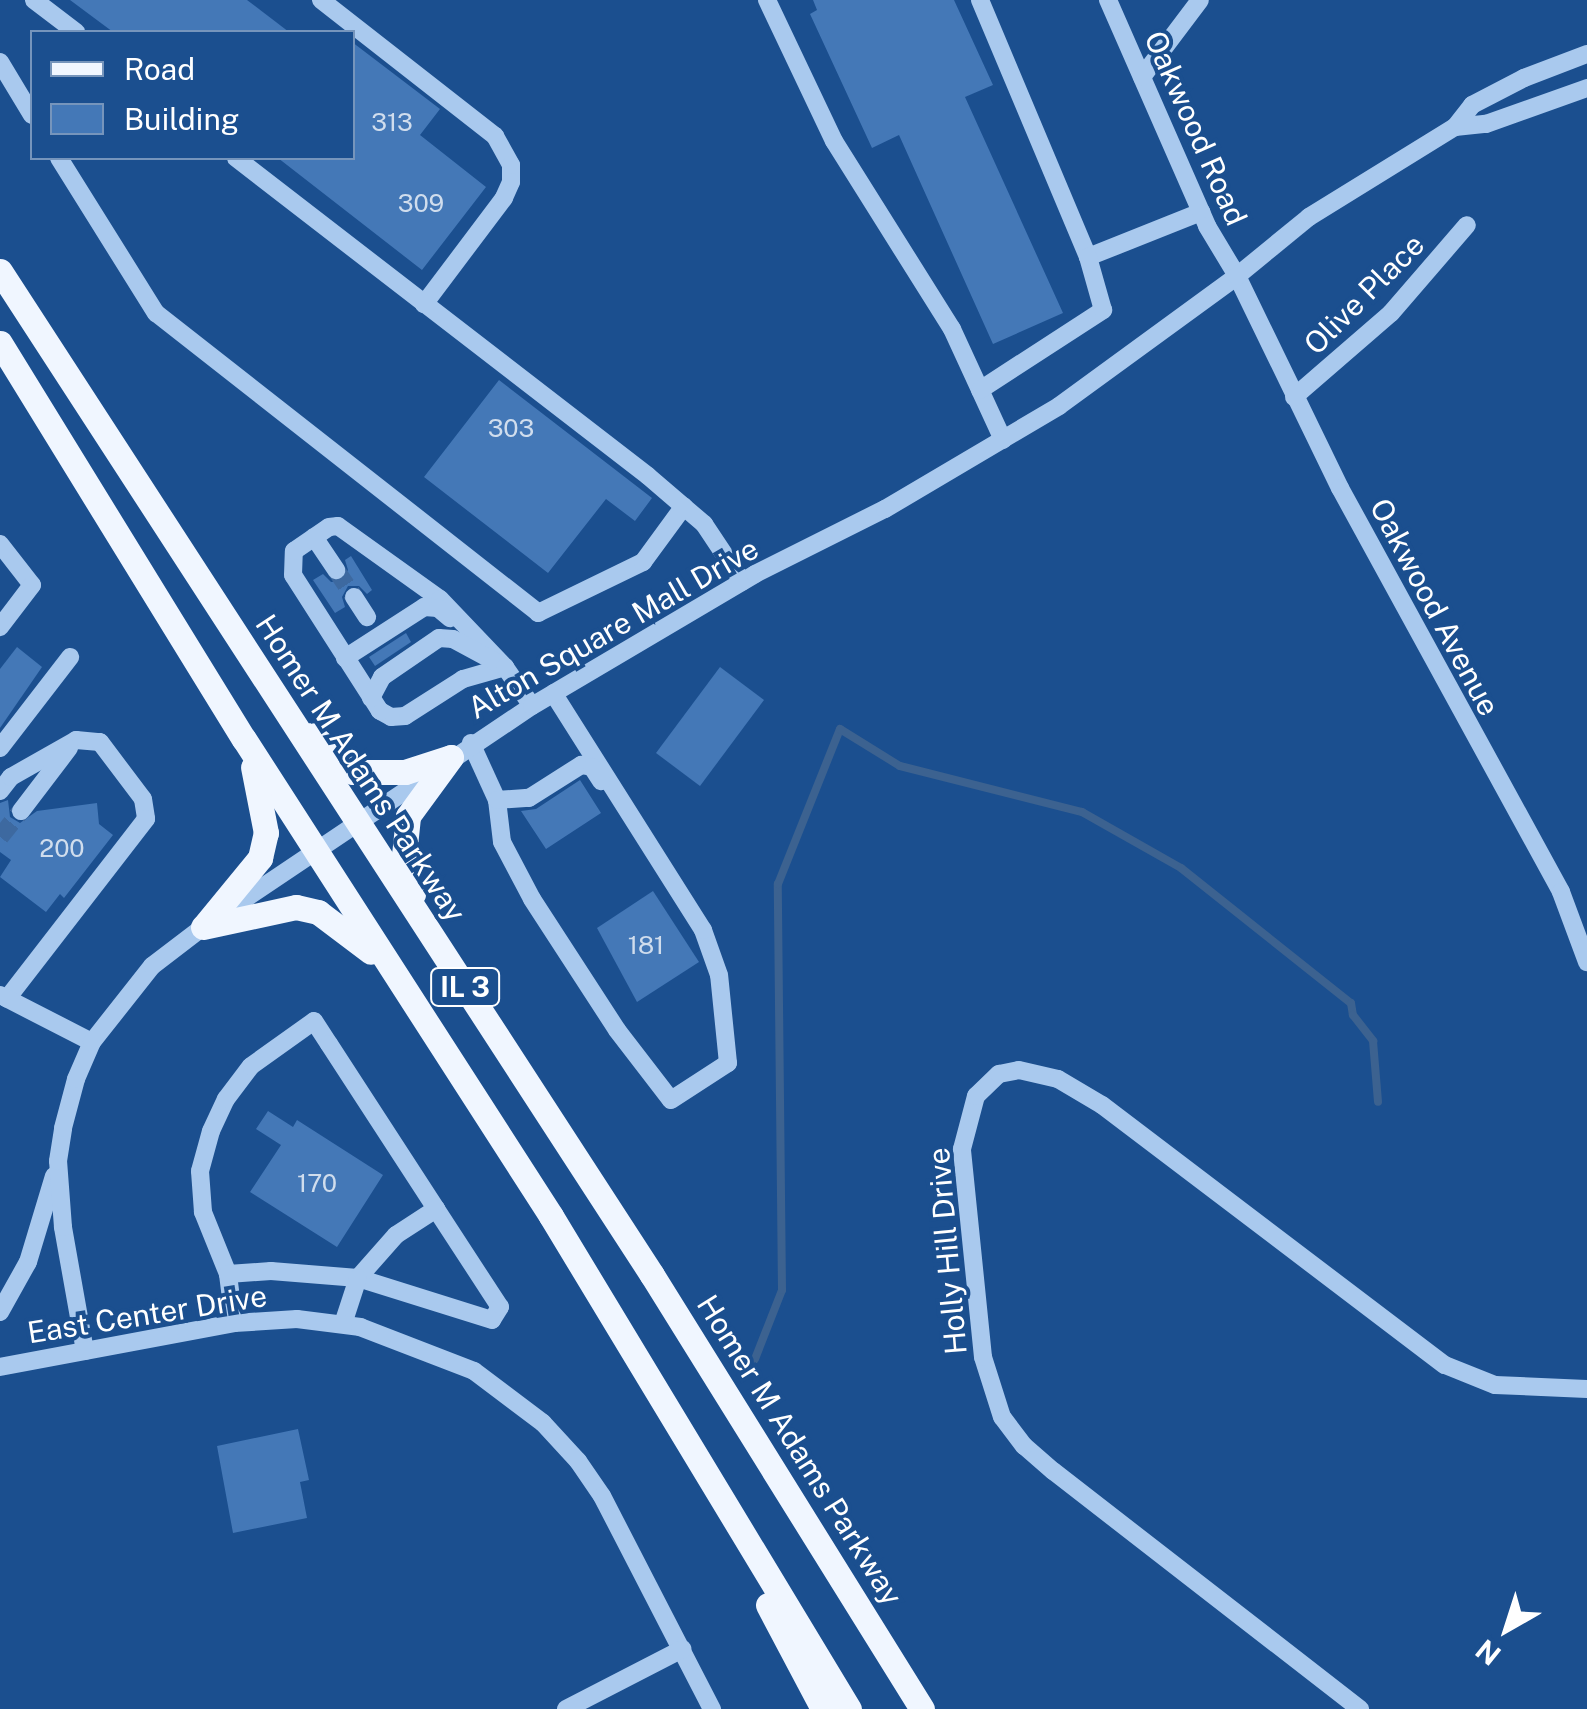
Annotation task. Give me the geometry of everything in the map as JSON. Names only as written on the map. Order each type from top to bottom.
[{"type":"main road","name":"Homer M Adams Parkway","points":[[0,270],[652,1275],[922,1709]]},
{"type":"main road","name":"IL 3","points":[[0,342],[244,739],[551,1216],[849,1709]]},
{"type":"main road","points":[[280,704],[353,772],[404,772],[461,750]]},
{"type":"main road","points":[[203,926],[260,858],[266,832],[262,792],[244,739]]},
{"type":"main road","points":[[436,944],[408,881],[404,855],[408,816],[461,750]]},
{"type":"main road","points":[[203,926],[268,910],[307,909],[350,932],[396,975]]},
{"type":"main road","points":[[551,1216],[823,1709]]},
{"type":"street","points":[[34,0],[73,30]]},
{"type":"street","points":[[320,0],[495,136],[512,165],[504,198],[424,304]]},
{"type":"street","points":[[768,0],[834,141],[952,329],[1003,440]]},
{"type":"street","points":[[980,0],[1088,257],[1102,310],[980,390]]},
{"type":"street","name":"Oakwood Road","points":[[1108,0],[1201,212],[1237,276]]},
{"type":"street","points":[[1142,77],[1200,0]]},
{"type":"street","name":"Alton Square Mall Drive","points":[[85,1350],[64,1227],[58,1161],[76,1079],[92,1042],[152,966],[203,926],[461,750],[552,693],[742,582],[885,509],[1059,406],[1237,276],[1309,217],[1455,127],[1472,105],[1587,54]]},
{"type":"street","points":[[0,62],[30,112]]},
{"type":"street","name":"Alton Square Mall Drive","points":[[1455,127],[1486,124],[1587,88]]},
{"type":"street","points":[[60,160],[156,313],[538,613],[643,562],[684,506]]},
{"type":"street","points":[[239,160],[684,506],[724,550],[742,582]]},
{"type":"street","points":[[1088,257],[1201,212]]},
{"type":"street","name":"Olive Place","points":[[1294,397],[1391,313],[1468,225]]},
{"type":"street","name":"Oakwood Avenue","points":[[1237,276],[1294,397],[1561,892],[1587,962]]},
{"type":"street","points":[[505,667],[463,679],[405,716],[392,717],[380,711],[294,575],[294,551],[329,527],[349,532],[440,599],[505,667],[532,706]]},
{"type":"street","points":[[314,537],[336,570]]},
{"type":"street","points":[[0,544],[32,586],[0,627]]},
{"type":"street","points":[[354,597],[367,617]]},
{"type":"street","points":[[346,658],[424,607],[438,608],[486,647]]},
{"type":"street","points":[[371,698],[382,676],[440,638],[453,639],[505,667]]},
{"type":"street","points":[[0,748],[70,657]]},
{"type":"street","points":[[461,750],[497,800],[502,842],[532,899],[617,1030],[671,1100],[728,1062],[719,974],[704,930],[552,693]]},
{"type":"street","points":[[21,810],[76,740]]},
{"type":"street","points":[[0,791],[11,777],[76,740],[100,742],[143,799],[146,818],[136,836],[4,996],[92,1042]]},
{"type":"street","points":[[497,800],[528,798],[581,764],[592,768],[628,811]]},
{"type":"street","points":[[228,1274],[271,1271],[358,1278],[492,1320],[500,1306],[314,1021],[251,1066],[226,1099],[211,1131],[200,1170],[203,1212],[228,1274],[234,1323]]},
{"type":"street","name":"Holly Hill Drive","points":[[1360,1709],[1052,1472],[1024,1446],[1002,1417],[984,1356],[962,1149],[976,1096],[999,1074],[1018,1070],[1058,1078],[1102,1105],[1445,1365],[1496,1385],[1587,1389]]},
{"type":"street","points":[[0,1312],[28,1262],[58,1161]]},
{"type":"street","points":[[343,1324],[358,1278],[396,1235],[436,1208]]},
{"type":"street","name":"East Center Drive","points":[[0,1368],[234,1323],[296,1319],[343,1324],[407,1342],[474,1371],[543,1423],[602,1496],[712,1709]]},
{"type":"street","points":[[566,1709],[682,1649]]},
{"type":"building","points":[[70,0],[247,0],[286,30],[110,30]]},
{"type":"building","points":[[813,0],[954,0],[993,85],[965,97],[1063,313],[993,344],[899,135],[872,148],[810,14],[817,10]]},
{"type":"building","points":[[355,44],[440,109],[420,135],[486,187],[422,270],[281,160],[355,160]]},
{"type":"building","points":[[499,380],[652,498],[635,521],[606,499],[548,573],[424,477]]},
{"type":"building","points":[[351,556],[372,590],[367,594],[359,586],[348,586],[342,597],[345,607],[335,613],[313,580],[323,574],[331,582],[342,581],[348,570],[345,560]]},
{"type":"building","points":[[406,633],[411,642],[375,666],[369,657]]},
{"type":"building","points":[[17,647],[42,667],[0,728],[0,669]]},
{"type":"building","points":[[720,667],[764,700],[700,786],[656,753]]},
{"type":"building","points":[[580,780],[601,813],[546,849],[521,811],[536,809]]},
{"type":"building","points":[[8,800],[10,817],[20,823],[37,811],[97,803],[99,824],[113,835],[64,898],[60,894],[46,912],[0,877],[11,860],[0,852],[0,803]]},
{"type":"building","points":[[653,891],[699,962],[637,1002],[597,928]]},
{"type":"building","points":[[268,1111],[293,1127],[297,1120],[383,1175],[337,1247],[250,1192],[281,1145],[256,1129]]},
{"type":"building","points":[[298,1429],[309,1480],[300,1482],[307,1518],[233,1533],[217,1446]]},
{"type":"waterway","points":[[755,1359],[782,1290],[778,884],[840,729],[900,766],[1082,812],[1181,868],[1351,1003],[1353,1015],[1373,1041],[1378,1102]]},
{"type":"tunnel","points":[[336,570],[354,597]]},
{"type":"tunnel","points":[[0,837],[21,811]]}]
